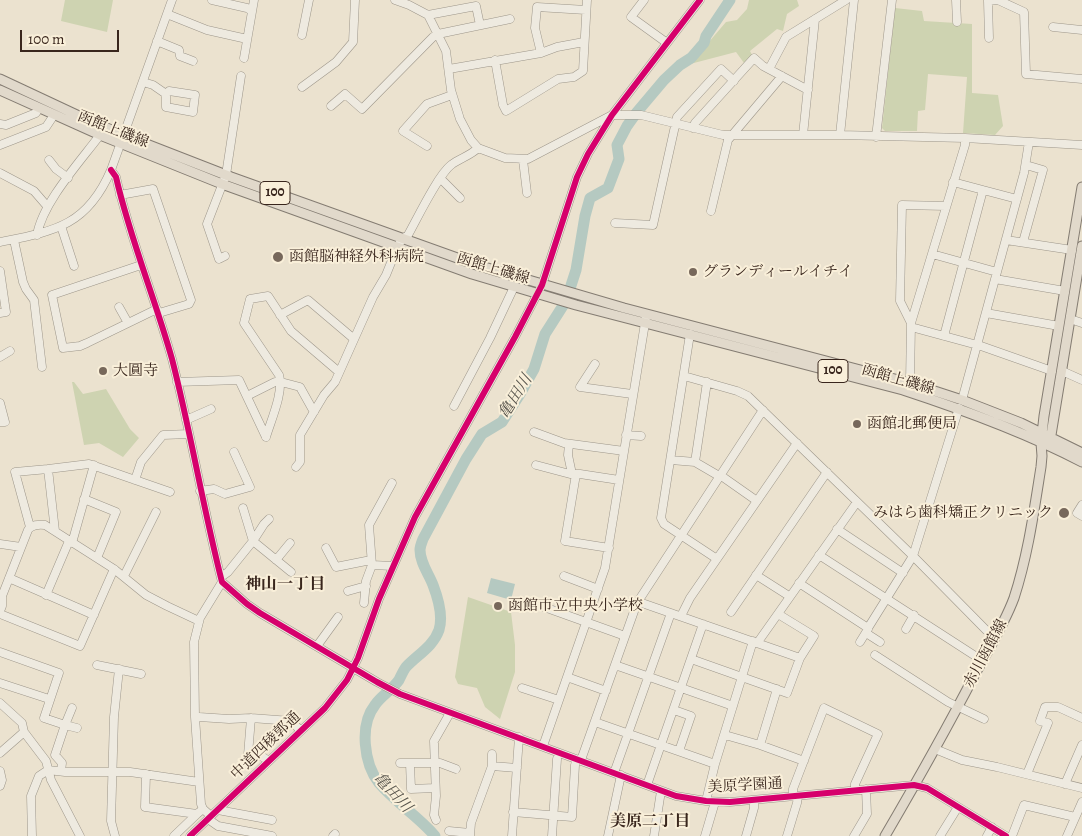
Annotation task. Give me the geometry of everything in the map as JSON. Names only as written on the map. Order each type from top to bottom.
[{"type":"main road","name":"函館上磯線","points":[[0,79],[79,116],[122,139],[222,184],[397,248],[576,306],[645,318],[910,383],[1046,440],[1082,453]]},
{"type":"main road","name":"函館上磯線","points":[[0,90],[100,135],[122,139],[474,264],[579,295],[690,334],[961,404]]},
{"type":"main road","name":"赤川函館線","points":[[1057,371],[1065,291],[1076,274],[1072,250],[1082,187]]},
{"type":"main road","name":"赤川函館線","points":[[885,836],[983,661],[1013,599],[1025,561],[1057,371],[1070,319],[1082,246]]},
{"type":"main road","name":"函館上磯線","points":[[1046,440],[1082,462]]},
{"type":"street","points":[[0,242],[37,235],[61,226],[79,216],[101,192],[112,170],[172,0]]},
{"type":"street","points":[[212,0],[247,8],[252,11]]},
{"type":"street","points":[[244,58],[254,0]]},
{"type":"street","points":[[302,35],[309,0]]},
{"type":"street","points":[[302,87],[336,62],[353,42],[355,0]]},
{"type":"street","points":[[395,0],[410,2],[428,15],[446,51],[452,95],[460,119],[471,140],[478,148],[505,158],[523,160],[544,152],[612,115],[623,114],[636,114],[722,135],[965,138],[1082,146]]},
{"type":"street","points":[[495,60],[503,105],[506,111],[558,79],[574,77],[583,71],[587,0]]},
{"type":"street","points":[[644,0],[631,18],[667,43]]},
{"type":"street","name":"中道四稜郭通","points":[[190,836],[339,692],[354,668],[393,566],[429,490],[542,284],[577,177],[595,140],[700,0]]},
{"type":"street","points":[[769,69],[786,37],[846,0]]},
{"type":"street","points":[[840,135],[854,0]]},
{"type":"street","points":[[876,137],[892,0]]},
{"type":"street","points":[[956,0],[957,22]]},
{"type":"street","points":[[989,38],[988,1],[998,0],[1024,12],[1026,74],[1082,79]]},
{"type":"street","points":[[428,15],[476,6],[480,25]]},
{"type":"street","points":[[541,53],[535,28],[537,8],[586,10]]},
{"type":"street","points":[[167,14],[207,30],[247,39]]},
{"type":"street","points":[[331,106],[345,94],[362,108],[438,34],[510,19]]},
{"type":"street","points":[[803,135],[815,19]]},
{"type":"street","points":[[1054,27],[1082,30]]},
{"type":"street","points":[[157,41],[179,50],[180,56],[193,61]]},
{"type":"street","points":[[449,69],[541,53],[556,47],[584,42]]},
{"type":"street","points":[[693,128],[695,123],[754,58],[769,69],[808,90]]},
{"type":"street","points":[[615,223],[653,225],[674,123],[720,69],[734,81]]},
{"type":"street","points":[[225,256],[219,258],[207,224],[226,175],[241,76]]},
{"type":"street","points":[[711,211],[728,140],[782,76]]},
{"type":"street","points":[[142,82],[153,85],[166,94]]},
{"type":"street","points":[[427,146],[402,131],[427,104],[452,95]]},
{"type":"street","points":[[0,124],[6,125],[36,113],[39,108]]},
{"type":"street","points":[[0,145],[46,127],[54,115]]},
{"type":"street","points":[[37,235],[38,225],[47,206],[100,135]]},
{"type":"street","points":[[910,383],[911,325],[965,138]]},
{"type":"street","points":[[860,642],[913,556],[961,404],[1026,165],[1029,142]]},
{"type":"street","points":[[296,467],[300,462],[300,435],[324,395],[335,382],[373,297],[386,276],[402,239],[408,236],[451,165],[473,153],[478,148]]},
{"type":"street","points":[[49,160],[56,169],[68,178]]},
{"type":"street","points":[[523,160],[527,194]]},
{"type":"street","points":[[1024,242],[1043,170],[1026,165]]},
{"type":"street","points":[[112,170],[116,177],[141,266],[158,311],[177,382],[221,580]]},
{"type":"street","points":[[0,173],[34,191],[47,206]]},
{"type":"street","points":[[441,179],[460,198]]},
{"type":"street","points":[[953,182],[1017,199]]},
{"type":"street","points":[[120,195],[153,189],[191,300],[189,304],[158,311],[80,346],[63,348],[52,295],[141,266]]},
{"type":"street","points":[[944,336],[983,190]]},
{"type":"street","points":[[946,206],[902,205],[900,301],[911,325],[1082,380]]},
{"type":"street","points":[[61,226],[74,266]]},
{"type":"street","points":[[14,240],[23,282],[34,300],[42,367]]},
{"type":"street","points":[[1006,240],[1072,250]]},
{"type":"street","points":[[932,254],[996,275],[1065,291]]},
{"type":"street","points":[[0,271],[6,312],[0,313]]},
{"type":"street","points":[[454,406],[490,338],[514,287]]},
{"type":"street","points":[[177,382],[239,380],[266,437],[281,382],[279,375],[244,323],[250,299],[268,296],[291,331],[339,372]]},
{"type":"street","points":[[280,315],[308,300],[354,339]]},
{"type":"street","points":[[119,307],[128,323]]},
{"type":"street","points":[[986,314],[1060,326]]},
{"type":"street","points":[[543,746],[606,568],[645,318]]},
{"type":"street","points":[[1070,319],[1082,323]]},
{"type":"street","points":[[690,334],[662,520],[664,524],[717,559]]},
{"type":"street","points":[[0,357],[10,351]]},
{"type":"street","points":[[595,364],[580,387],[632,394]]},
{"type":"street","points":[[684,376],[748,396],[913,556],[986,630],[996,636]]},
{"type":"street","points":[[247,396],[275,382],[281,382],[300,387],[314,412]]},
{"type":"street","points":[[695,462],[707,382]]},
{"type":"street","points":[[0,403],[5,422],[0,422]]},
{"type":"street","points":[[186,420],[211,409]]},
{"type":"street","points":[[514,812],[572,816],[578,763],[595,722],[637,603],[763,410]]},
{"type":"street","points":[[534,432],[569,444],[624,451]]},
{"type":"street","points":[[135,480],[141,462],[163,435],[189,434]]},
{"type":"street","points":[[626,435],[641,436]]},
{"type":"street","points":[[569,444],[568,455],[574,474],[565,541],[609,548]]},
{"type":"street","points":[[681,616],[690,598],[797,444]]},
{"type":"street","points":[[200,491],[214,489],[224,494],[250,487],[234,452]]},
{"type":"street","points":[[671,460],[695,462],[757,501]]},
{"type":"street","points":[[114,569],[80,646],[0,612],[2,591],[30,527],[15,472],[89,464],[170,492]]},
{"type":"street","points":[[46,595],[71,542],[94,465]]},
{"type":"street","points":[[536,465],[574,474],[619,480]]},
{"type":"street","points":[[48,469],[55,532]]},
{"type":"street","points":[[731,612],[827,472]]},
{"type":"street","points":[[364,603],[371,562],[369,525],[392,483]]},
{"type":"street","points":[[84,499],[116,512],[97,558]]},
{"type":"street","points":[[705,836],[715,764],[755,642],[778,614],[857,502]]},
{"type":"street","points":[[1082,505],[1077,513],[1082,516]]},
{"type":"street","points":[[243,508],[253,541],[291,572]]},
{"type":"street","points":[[124,576],[156,512]]},
{"type":"street","points":[[174,836],[200,812],[201,804],[195,708],[194,642],[199,621],[221,580],[269,519]]},
{"type":"street","points":[[30,527],[45,525],[114,569],[146,595],[199,621]]},
{"type":"street","points":[[837,529],[903,573]]},
{"type":"street","points":[[276,560],[290,543]]},
{"type":"street","points":[[0,544],[21,547]]},
{"type":"street","points":[[326,548],[336,567],[371,562],[393,566]]},
{"type":"street","points":[[819,555],[983,661]]},
{"type":"street","points":[[756,575],[789,596]]},
{"type":"street","points":[[564,576],[598,589]]},
{"type":"street","points":[[9,578],[94,615]]},
{"type":"street","name":"美原学園通","points":[[221,580],[247,604],[376,682],[400,694],[520,737],[578,763],[618,774],[661,791],[690,799],[711,802],[754,800],[914,785],[927,788],[1006,836]]},
{"type":"street","points":[[799,583],[867,630],[880,642]]},
{"type":"street","points":[[348,591],[366,586]]},
{"type":"street","points":[[639,602],[800,658]]},
{"type":"street","points":[[542,604],[544,607],[625,636]]},
{"type":"street","points":[[608,836],[618,774],[628,733],[671,613]]},
{"type":"street","points":[[691,659],[787,693],[800,658],[814,636],[778,614]]},
{"type":"street","points":[[906,629],[914,616]]},
{"type":"street","points":[[317,646],[338,617]]},
{"type":"street","points":[[647,785],[703,624]]},
{"type":"street","points":[[0,652],[59,672],[44,718],[77,728]]},
{"type":"street","points":[[875,655],[958,707],[984,719]]},
{"type":"street","points":[[97,665],[141,674]]},
{"type":"street","points":[[615,665],[733,706]]},
{"type":"street","points":[[115,836],[111,821],[114,717],[119,670]]},
{"type":"street","points":[[567,677],[606,690]]},
{"type":"street","points":[[0,683],[49,700]]},
{"type":"street","points":[[522,688],[558,700]]},
{"type":"street","points":[[760,745],[777,689]]},
{"type":"street","points":[[0,703],[22,723],[24,732],[46,760],[51,780],[80,836]]},
{"type":"street","points":[[1027,774],[1048,723],[1040,721],[1045,706],[1058,707],[1082,718]]},
{"type":"street","points":[[61,771],[62,763],[56,754],[72,708]]},
{"type":"street","points":[[787,836],[797,803],[793,789],[824,708],[878,734],[855,784],[855,790]]},
{"type":"street","points":[[674,710],[691,716],[679,751]]},
{"type":"street","points":[[436,820],[434,815],[434,741],[450,713]]},
{"type":"street","points":[[199,717],[291,721],[300,730]]},
{"type":"street","points":[[251,718],[248,755],[260,756],[269,761]]},
{"type":"street","points":[[595,722],[715,764]]},
{"type":"street","points":[[0,753],[24,732]]},
{"type":"street","points":[[725,735],[760,745],[804,762]]},
{"type":"street","points":[[512,836],[520,737]]},
{"type":"street","points":[[1065,784],[1082,745]]},
{"type":"street","points":[[935,749],[962,760],[1082,788]]},
{"type":"street","points":[[449,831],[470,834],[471,823],[492,766],[492,754]]},
{"type":"street","points":[[552,836],[557,759]]},
{"type":"street","points":[[400,763],[440,763],[456,769]]},
{"type":"street","points":[[410,763],[410,789],[435,788]]},
{"type":"street","points":[[492,766],[517,768]]},
{"type":"street","points":[[32,836],[31,796],[39,776],[48,770],[130,772],[199,782]]},
{"type":"street","points":[[0,771],[2,780],[0,786]]},
{"type":"street","points":[[146,774],[145,808],[200,812],[218,826],[272,836]]},
{"type":"street","points":[[854,836],[867,814],[866,789]]},
{"type":"street","points":[[654,836],[661,791]]},
{"type":"street","points":[[746,836],[754,808],[754,800]]},
{"type":"street","points":[[1067,836],[1082,802]]},
{"type":"street","points":[[1012,836],[1024,805],[1074,820],[1082,827]]},
{"type":"street","points":[[940,836],[958,807]]},
{"type":"street","points":[[218,810],[272,820]]},
{"type":"street","points":[[987,836],[992,827]]},
{"type":"green space","points":[[65,0],[113,0],[107,32],[61,21]]},
{"type":"green space","points":[[749,0],[797,0],[799,6],[787,14],[783,31],[777,29],[750,51],[752,55],[744,63],[736,52],[690,64],[726,22],[737,20],[747,9]]},
{"type":"green space","points":[[895,8],[922,11],[924,21],[972,24],[972,93],[998,95],[1003,126],[995,135],[963,133],[967,77],[928,74],[925,110],[918,111],[917,131],[885,131],[882,128]]},
{"type":"green space","points":[[72,382],[83,394],[106,389],[130,429],[139,438],[123,457],[99,443],[84,445]]},
{"type":"green space","points":[[468,597],[511,612],[515,645],[515,672],[500,719],[485,707],[477,688],[458,684],[455,677]]},
{"type":"shaded area","points":[[491,578],[515,584],[511,600],[487,593]]},
{"type":"waterway","name":"亀田川","points":[[435,836],[379,783],[370,766],[365,744],[367,723],[375,705],[396,684],[406,667],[429,646],[439,630],[440,619],[437,596],[421,559],[420,550],[423,539],[466,459],[482,434],[502,422],[534,369],[545,334],[566,301],[576,270],[590,198],[608,188],[619,159],[617,145],[627,126],[664,80],[680,65],[691,58],[704,43],[706,36],[730,0]]},
{"type":"cycle path","points":[[190,836],[325,708],[347,680],[358,658],[379,599],[415,517],[542,285],[577,177],[588,154],[612,115],[700,0]]},
{"type":"cycle path","points":[[111,170],[116,177],[128,223],[172,359],[222,582],[247,604],[400,694],[676,796],[706,801],[730,802],[914,785],[927,788],[1006,836]]},
{"type":"place","name":"函館脳神経外科病院","points":[[278,257]]},
{"type":"place","name":"グランディールイチイ","points":[[693,272]]},
{"type":"place","name":"大圓寺","points":[[103,371]]},
{"type":"place","name":"函館北郵便局","points":[[857,424]]},
{"type":"place","name":"みはら歯科矯正クリニック","points":[[1064,513]]},
{"type":"place","name":"函館市立中央小学校","points":[[498,606]]},
{"type":"district","name":"神山一丁目","points":[[285,585]]},
{"type":"district","name":"美原二丁目","points":[[650,822]]}]
